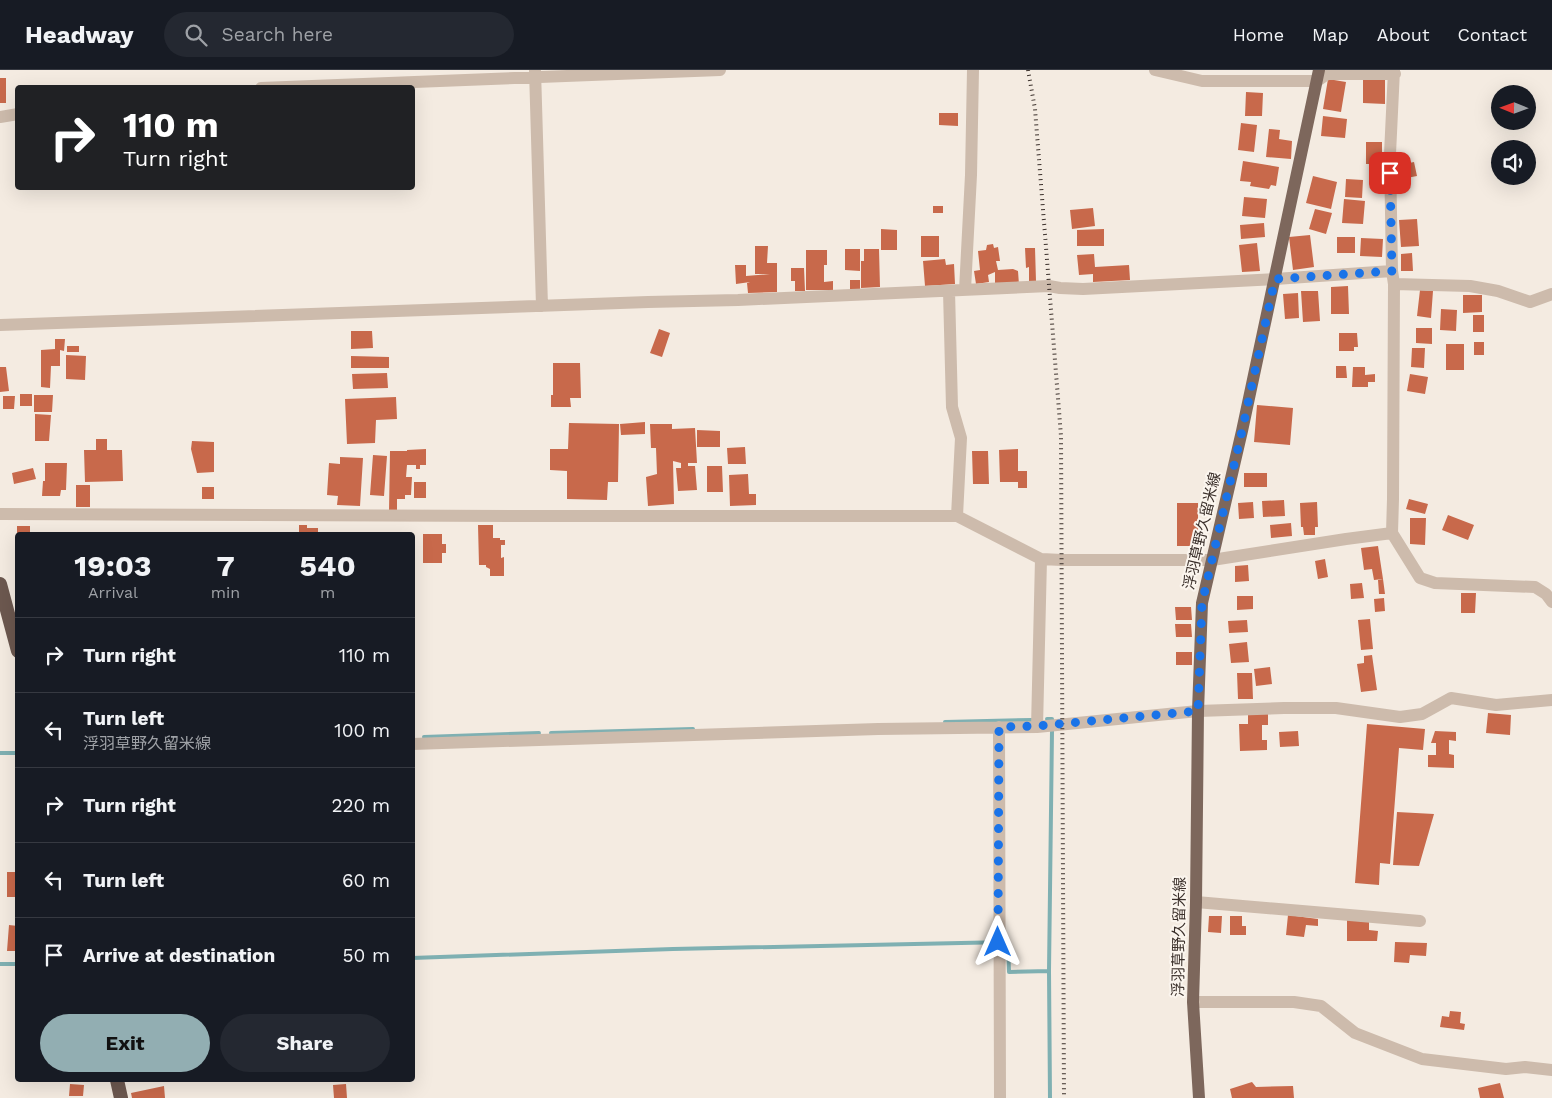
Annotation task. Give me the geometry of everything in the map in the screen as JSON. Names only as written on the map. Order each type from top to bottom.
[{"type":"highway","points":[[0,584],[15,640]]},
{"type":"highway","points":[[117,1082],[121,1098]]},
{"type":"main road","name":"浮羽草野久留米線","points":[[1199,1098],[1193,1002],[1198,711],[1202,603],[1242,431],[1318,75]]},
{"type":"street","points":[[320,85],[535,74],[720,70]]},
{"type":"street","points":[[965,290],[971,175],[973,70]]},
{"type":"street","points":[[1155,70],[1202,81],[1394,72],[1390,154],[1392,271],[1394,284],[1394,499],[1392,533],[1420,578],[1435,583],[1535,587],[1546,594],[1552,602]]},
{"type":"street","points":[[535,74],[542,306]]},
{"type":"street","points":[[0,118],[15,115]]},
{"type":"street","points":[[0,325],[738,300],[1049,286],[1083,289],[1392,271]]},
{"type":"street","points":[[1394,284],[1470,286],[1498,290],[1530,302],[1552,294]]},
{"type":"street","points":[[949,291],[952,407],[961,438],[957,516]]},
{"type":"street","points":[[0,514],[957,516],[1040,559],[1212,560],[1392,533]]},
{"type":"street","points":[[1037,726],[1040,559]]},
{"type":"street","points":[[415,744],[869,729],[1037,726],[1198,711],[1284,708],[1336,708],[1400,717],[1422,714],[1451,698],[1496,706],[1552,700]]},
{"type":"street","points":[[999,727],[1000,1098]]},
{"type":"street","points":[[1196,902],[1420,921]]},
{"type":"street","points":[[1193,1002],[1294,1002],[1321,1006],[1355,1033],[1422,1059],[1506,1070],[1525,1067],[1552,1070]]},
{"type":"building","points":[[0,78],[6,78],[6,103],[0,103]]},
{"type":"building","points":[[1328,79],[1346,82],[1341,112],[1323,109]]},
{"type":"building","points":[[1363,79],[1385,79],[1385,104],[1363,103]]},
{"type":"building","points":[[1246,92],[1263,93],[1262,116],[1245,116]]},
{"type":"building","points":[[939,113],[958,113],[958,126],[939,125]]},
{"type":"building","points":[[1323,116],[1347,119],[1345,138],[1321,136]]},
{"type":"building","points":[[1241,123],[1257,125],[1254,152],[1238,150]]},
{"type":"building","points":[[1269,129],[1280,130],[1279,139],[1292,141],[1291,159],[1266,157]]},
{"type":"building","points":[[1366,142],[1382,142],[1382,164],[1366,164]]},
{"type":"building","points":[[1395,157],[1402,157],[1404,164],[1414,162],[1417,176],[1396,180]]},
{"type":"building","points":[[1243,161],[1279,167],[1276,186],[1271,185],[1269,189],[1250,186],[1251,182],[1240,181]]},
{"type":"building","points":[[1313,176],[1337,182],[1331,209],[1306,203]]},
{"type":"building","points":[[1346,179],[1363,180],[1362,198],[1345,197]]},
{"type":"building","points":[[1244,197],[1267,199],[1265,218],[1242,216]]},
{"type":"building","points":[[1344,199],[1365,201],[1363,224],[1342,223]]},
{"type":"building","points":[[933,206],[943,206],[943,213],[933,213]]},
{"type":"building","points":[[1093,208],[1095,226],[1072,229],[1070,210]]},
{"type":"building","points":[[1315,209],[1332,213],[1326,234],[1309,229]]},
{"type":"building","points":[[1417,219],[1419,246],[1401,247],[1399,220]]},
{"type":"building","points":[[1264,223],[1265,237],[1241,239],[1240,225]]},
{"type":"building","points":[[881,229],[897,230],[897,250],[881,250]]},
{"type":"building","points":[[1104,229],[1104,246],[1077,246],[1077,230]]},
{"type":"building","points":[[1310,235],[1314,267],[1293,270],[1289,237]]},
{"type":"building","points":[[921,236],[939,236],[939,257],[921,257]]},
{"type":"building","points":[[1337,237],[1355,237],[1355,253],[1337,253]]},
{"type":"building","points":[[1361,238],[1383,239],[1382,257],[1360,256]]},
{"type":"building","points":[[1257,243],[1260,271],[1242,272],[1239,245]]},
{"type":"building","points":[[993,244],[994,248],[998,247],[1000,261],[996,261],[998,270],[1013,269],[1018,271],[1019,285],[995,285],[995,272],[988,275],[989,282],[976,284],[974,271],[980,270],[978,251],[986,250],[987,245]]},
{"type":"building","points":[[755,246],[768,246],[767,263],[777,263],[777,292],[748,293],[747,283],[750,282],[736,284],[735,265],[746,265],[746,276],[770,274],[755,274]]},
{"type":"building","points":[[1025,248],[1035,248],[1036,281],[1029,281],[1029,267],[1026,268]]},
{"type":"building","points":[[845,249],[860,249],[860,271],[845,270]]},
{"type":"building","points":[[864,249],[879,249],[880,287],[861,288],[861,261],[864,261]]},
{"type":"building","points":[[806,250],[827,250],[827,265],[824,265],[824,282],[833,281],[833,290],[806,290]]},
{"type":"building","points":[[1412,253],[1413,271],[1401,271],[1401,254]]},
{"type":"building","points":[[1094,254],[1095,267],[1129,265],[1130,280],[1093,282],[1093,274],[1079,275],[1077,255]]},
{"type":"building","points":[[945,259],[946,265],[954,264],[955,284],[925,286],[923,261]]},
{"type":"building","points":[[791,268],[804,268],[805,291],[795,291],[795,281],[791,281]]},
{"type":"building","points":[[850,280],[860,280],[860,291],[850,291]]},
{"type":"building","points":[[1348,286],[1349,314],[1331,314],[1331,287]]},
{"type":"building","points":[[1420,290],[1433,291],[1431,318],[1417,316]]},
{"type":"building","points":[[1301,291],[1318,291],[1320,321],[1303,322]]},
{"type":"building","points":[[1298,293],[1299,318],[1285,319],[1283,294]]},
{"type":"building","points":[[1463,295],[1482,295],[1482,312],[1463,313]]},
{"type":"building","points":[[1441,309],[1457,310],[1456,331],[1440,330]]},
{"type":"building","points":[[1473,315],[1484,315],[1484,332],[1473,332]]},
{"type":"building","points":[[1416,328],[1432,328],[1432,344],[1416,343]]},
{"type":"building","points":[[659,329],[670,333],[662,357],[650,353]]},
{"type":"building","points":[[351,331],[372,331],[373,348],[351,349]]},
{"type":"building","points":[[1339,333],[1357,333],[1358,347],[1354,347],[1354,351],[1339,351]]},
{"type":"building","points":[[55,339],[65,339],[64,351],[60,350],[60,366],[51,366],[50,388],[41,387],[41,350],[55,349]]},
{"type":"building","points":[[1474,342],[1484,342],[1484,355],[1474,355]]},
{"type":"building","points":[[1446,344],[1464,344],[1464,370],[1446,370]]},
{"type":"building","points":[[67,346],[79,346],[79,352],[67,352]]},
{"type":"building","points":[[1412,348],[1425,348],[1424,368],[1411,367]]},
{"type":"building","points":[[66,355],[86,356],[85,380],[66,379]]},
{"type":"building","points":[[351,356],[389,357],[389,368],[351,368]]},
{"type":"building","points":[[553,363],[580,363],[581,398],[570,398],[571,407],[551,407]]},
{"type":"building","points":[[1336,366],[1346,366],[1347,378],[1336,378]]},
{"type":"building","points":[[0,367],[6,367],[9,391],[0,392]]},
{"type":"building","points":[[1353,367],[1365,367],[1365,375],[1375,374],[1375,382],[1368,382],[1368,387],[1352,387]]},
{"type":"building","points":[[387,373],[388,388],[353,389],[352,374]]},
{"type":"building","points":[[1410,374],[1428,377],[1425,394],[1407,391]]},
{"type":"building","points":[[20,394],[32,394],[32,406],[20,406]]},
{"type":"building","points":[[34,395],[53,395],[52,412],[34,412]]},
{"type":"building","points":[[3,396],[15,396],[14,409],[3,409]]},
{"type":"building","points":[[396,397],[397,419],[376,420],[375,443],[347,444],[345,399]]},
{"type":"building","points":[[1257,405],[1293,408],[1290,445],[1254,442]]},
{"type":"building","points":[[35,414],[51,415],[49,441],[35,441]]},
{"type":"building","points":[[645,422],[645,434],[621,435],[620,424]]},
{"type":"building","points":[[569,423],[619,424],[618,482],[608,482],[607,500],[567,499],[567,471],[550,470],[550,449],[568,449]]},
{"type":"building","points":[[650,424],[672,424],[672,429],[695,428],[697,463],[688,463],[688,466],[695,466],[697,490],[678,491],[676,468],[681,468],[681,463],[673,461],[674,504],[648,506],[646,477],[657,474],[656,448],[651,448]]},
{"type":"building","points":[[697,430],[720,431],[720,447],[697,447]]},
{"type":"building","points":[[96,439],[107,439],[107,450],[122,450],[123,481],[85,482],[84,450],[96,450]]},
{"type":"building","points":[[192,441],[214,442],[214,472],[197,473],[191,449]]},
{"type":"building","points":[[745,447],[746,464],[728,464],[727,448]]},
{"type":"building","points":[[426,449],[426,465],[420,465],[420,469],[416,469],[416,465],[407,465],[406,477],[412,477],[411,495],[405,495],[405,499],[397,499],[397,512],[389,512],[390,451]]},
{"type":"building","points":[[1018,449],[1018,471],[1027,471],[1027,488],[1018,488],[1018,482],[1000,482],[999,450]]},
{"type":"building","points":[[972,451],[988,451],[989,484],[973,484]]},
{"type":"building","points":[[373,455],[387,456],[384,496],[370,495]]},
{"type":"building","points":[[340,457],[363,458],[360,506],[337,505],[338,496],[327,495],[329,463],[340,464]]},
{"type":"building","points":[[45,463],[67,463],[66,490],[61,490],[60,496],[42,496],[43,481],[45,481]]},
{"type":"building","points":[[707,466],[722,466],[723,492],[707,492]]},
{"type":"building","points":[[33,468],[36,479],[14,484],[12,473]]},
{"type":"building","points":[[1244,473],[1267,473],[1267,487],[1244,487]]},
{"type":"building","points":[[748,474],[749,494],[756,494],[756,505],[730,506],[729,475]]},
{"type":"building","points":[[414,482],[426,482],[426,498],[414,498]]},
{"type":"building","points":[[76,485],[90,485],[90,507],[76,507]]},
{"type":"building","points":[[202,487],[214,487],[214,499],[202,499]]},
{"type":"building","points":[[1409,499],[1428,504],[1425,514],[1406,509]]},
{"type":"building","points":[[1284,500],[1285,516],[1263,517],[1262,501]]},
{"type":"building","points":[[1253,502],[1254,518],[1239,519],[1238,503]]},
{"type":"building","points":[[1317,502],[1318,527],[1315,527],[1315,535],[1304,535],[1303,527],[1301,527],[1300,503]]},
{"type":"building","points":[[1177,503],[1198,503],[1198,546],[1177,546]]},
{"type":"building","points":[[1448,515],[1474,525],[1468,540],[1442,530]]},
{"type":"building","points":[[1410,518],[1426,518],[1425,545],[1410,544]]},
{"type":"building","points":[[1291,523],[1292,536],[1271,538],[1270,525]]},
{"type":"building","points":[[299,525],[307,525],[307,528],[318,528],[318,532],[299,532]]},
{"type":"building","points":[[478,525],[493,525],[493,538],[505,540],[505,545],[501,545],[501,558],[504,557],[504,576],[490,576],[490,569],[486,565],[479,565]]},
{"type":"building","points":[[17,526],[30,526],[30,532],[17,532]]},
{"type":"building","points":[[423,534],[442,534],[442,544],[446,544],[446,553],[442,553],[442,563],[423,563]]},
{"type":"building","points":[[1378,546],[1383,579],[1374,580],[1372,569],[1364,570],[1361,548]]},
{"type":"building","points":[[1325,559],[1328,577],[1318,579],[1315,561]]},
{"type":"building","points":[[1248,565],[1249,581],[1235,582],[1235,566]]},
{"type":"building","points":[[1383,579],[1385,594],[1379,594],[1378,580]]},
{"type":"building","points":[[1362,583],[1364,598],[1351,599],[1350,584]]},
{"type":"building","points":[[1461,593],[1476,593],[1475,613],[1461,613]]},
{"type":"building","points":[[1237,596],[1253,596],[1253,609],[1237,610]]},
{"type":"building","points":[[1384,598],[1385,611],[1375,612],[1374,599]]},
{"type":"building","points":[[1175,607],[1191,607],[1192,620],[1176,620]]},
{"type":"building","points":[[1370,619],[1373,649],[1361,650],[1358,620]]},
{"type":"building","points":[[1247,620],[1248,632],[1229,633],[1228,621]]},
{"type":"building","points":[[1175,624],[1191,624],[1192,637],[1176,637]]},
{"type":"building","points":[[1247,642],[1249,662],[1231,663],[1229,644]]},
{"type":"building","points":[[1176,652],[1192,652],[1192,665],[1176,665]]},
{"type":"building","points":[[1372,655],[1377,690],[1361,692],[1357,664],[1364,663],[1364,656]]},
{"type":"building","points":[[1270,667],[1272,684],[1256,686],[1254,669]]},
{"type":"building","points":[[1237,673],[1252,673],[1253,699],[1238,699]]},
{"type":"building","points":[[1268,713],[1268,725],[1262,725],[1262,740],[1267,740],[1267,750],[1240,751],[1239,724],[1248,724],[1248,714]]},
{"type":"building","points":[[1488,713],[1511,715],[1510,735],[1486,733]]},
{"type":"building","points":[[1367,724],[1425,729],[1423,750],[1399,748],[1390,864],[1380,863],[1379,885],[1355,883]]},
{"type":"building","points":[[1298,731],[1299,746],[1280,747],[1279,732]]},
{"type":"building","points":[[1435,731],[1456,732],[1456,741],[1449,740],[1449,754],[1454,755],[1454,768],[1428,767],[1428,755],[1436,755],[1436,743],[1431,743]]},
{"type":"building","points":[[1397,812],[1434,814],[1419,866],[1393,865]]},
{"type":"building","points":[[7,872],[15,872],[15,897],[7,897]]},
{"type":"building","points":[[1288,915],[1318,919],[1318,926],[1306,925],[1304,937],[1286,935]]},
{"type":"building","points":[[1209,916],[1222,916],[1221,933],[1208,932]]},
{"type":"building","points":[[1230,916],[1242,916],[1242,926],[1246,926],[1246,935],[1230,935]]},
{"type":"building","points":[[1347,920],[1369,920],[1369,930],[1378,931],[1377,941],[1347,941]]},
{"type":"building","points":[[9,925],[15,926],[15,951],[7,951]]},
{"type":"building","points":[[1395,942],[1427,943],[1426,956],[1410,955],[1409,963],[1394,962]]},
{"type":"building","points":[[1450,1011],[1461,1012],[1460,1023],[1465,1024],[1464,1030],[1440,1027],[1442,1016],[1449,1017]]},
{"type":"building","points":[[1252,1082],[1256,1087],[1293,1086],[1294,1098],[1232,1098],[1230,1089]]},
{"type":"building","points":[[1500,1083],[1504,1098],[1480,1098],[1478,1088]]},
{"type":"building","points":[[70,1084],[84,1085],[83,1096],[69,1096]]},
{"type":"building","points":[[346,1084],[347,1098],[334,1098],[333,1085]]},
{"type":"building","points":[[164,1086],[165,1098],[132,1098],[131,1093]]},
{"type":"waterway","points":[[1047,719],[1052,719],[1052,721]]},
{"type":"waterway","points":[[945,722],[1032,720]]},
{"type":"waterway","points":[[551,733],[693,729]]},
{"type":"waterway","points":[[1050,1098],[1049,971],[1052,731]]},
{"type":"waterway","points":[[424,737],[539,733]]},
{"type":"waterway","points":[[0,753],[15,753]]},
{"type":"waterway","points":[[415,958],[673,949],[1008,942],[1009,972],[1049,971]]},
{"type":"waterway","points":[[0,964],[15,964]]},
{"type":"railway","points":[[1028,70],[1035,109],[1061,436],[1064,1098]]},
{"type":"route","points":[[998,942],[999,727],[1075,723],[1198,711],[1202,603],[1275,279],[1392,271],[1390,173]]}]
